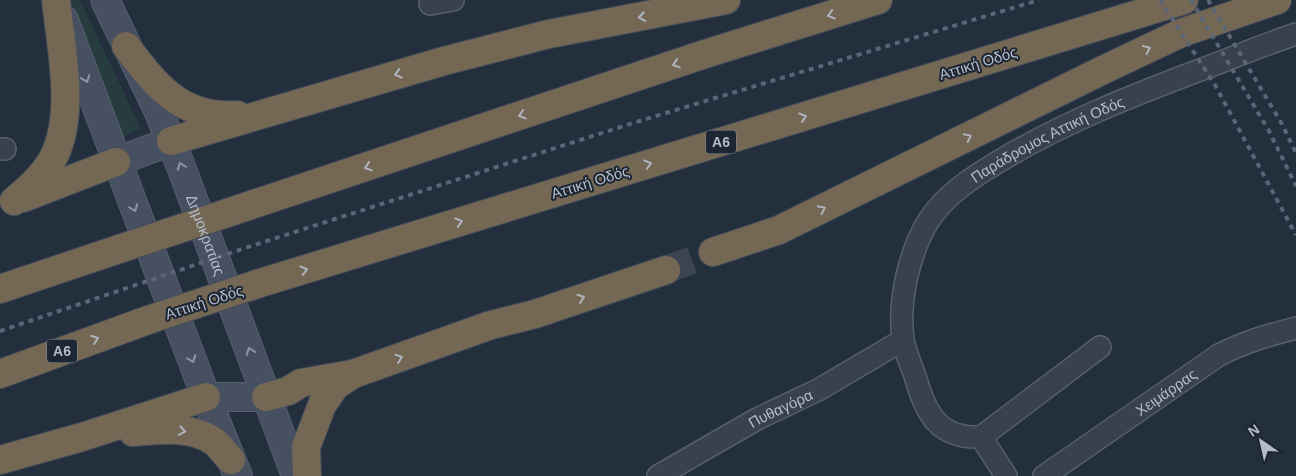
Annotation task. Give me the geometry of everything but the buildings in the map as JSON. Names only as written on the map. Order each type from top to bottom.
[{"type":"highway","points":[[7,203],[36,182],[41,176],[50,163],[61,138],[65,111],[65,91],[56,0]]},
{"type":"highway","points":[[171,141],[444,61],[549,34],[726,0]]},
{"type":"highway","points":[[0,289],[704,54],[878,0]]},
{"type":"highway","name":"Αττική Οδός","points":[[0,374],[148,320],[257,284],[1184,0]]},
{"type":"highway","points":[[713,252],[779,230],[1181,33],[1277,0]]},
{"type":"highway","points":[[126,46],[150,78],[164,92],[181,104],[206,114],[228,116],[263,114]]},
{"type":"highway","points":[[7,203],[116,162]]},
{"type":"highway","points":[[266,397],[288,391],[300,384],[353,374],[491,325],[535,314],[666,270]]},
{"type":"highway","points":[[307,476],[306,447],[322,405],[335,386],[353,374]]},
{"type":"highway","points":[[0,460],[82,437],[206,398]]},
{"type":"highway","points":[[82,437],[168,429],[197,434],[216,443],[235,468]]},
{"type":"main road","points":[[56,0],[206,398],[235,468]]},
{"type":"main road","name":"Δημοκρατίας","points":[[105,0],[171,141],[296,476]]},
{"type":"main road","points":[[116,162],[171,141]]},
{"type":"main road","points":[[206,398],[266,397]]},
{"type":"street","points":[[430,4],[453,0]]},
{"type":"street","name":"Παράδρομος Αττική Οδός","points":[[981,437],[968,438],[958,436],[937,424],[922,400],[903,340],[903,311],[910,261],[930,219],[943,202],[961,186],[1019,149],[1101,109],[1296,34]]},
{"type":"street","name":"Χειμάρρας","points":[[1044,476],[1219,355],[1256,339],[1296,328]]},
{"type":"street","name":"Πυθαγόρα","points":[[658,476],[757,419],[818,390],[903,340]]},
{"type":"street","points":[[1006,476],[981,437],[1100,347]]},
{"type":"green space","points":[[65,0],[80,0],[141,129],[119,138]]},
{"type":"tunnel","points":[[666,270],[713,252]]},
{"type":"railway","points":[[0,331],[242,249],[633,123],[1039,0]]},
{"type":"railway","points":[[1160,0],[1215,85],[1296,235]]},
{"type":"railway","points":[[1191,0],[1269,131],[1296,186]]},
{"type":"railway","points":[[1208,0],[1282,124],[1296,153]]}]
